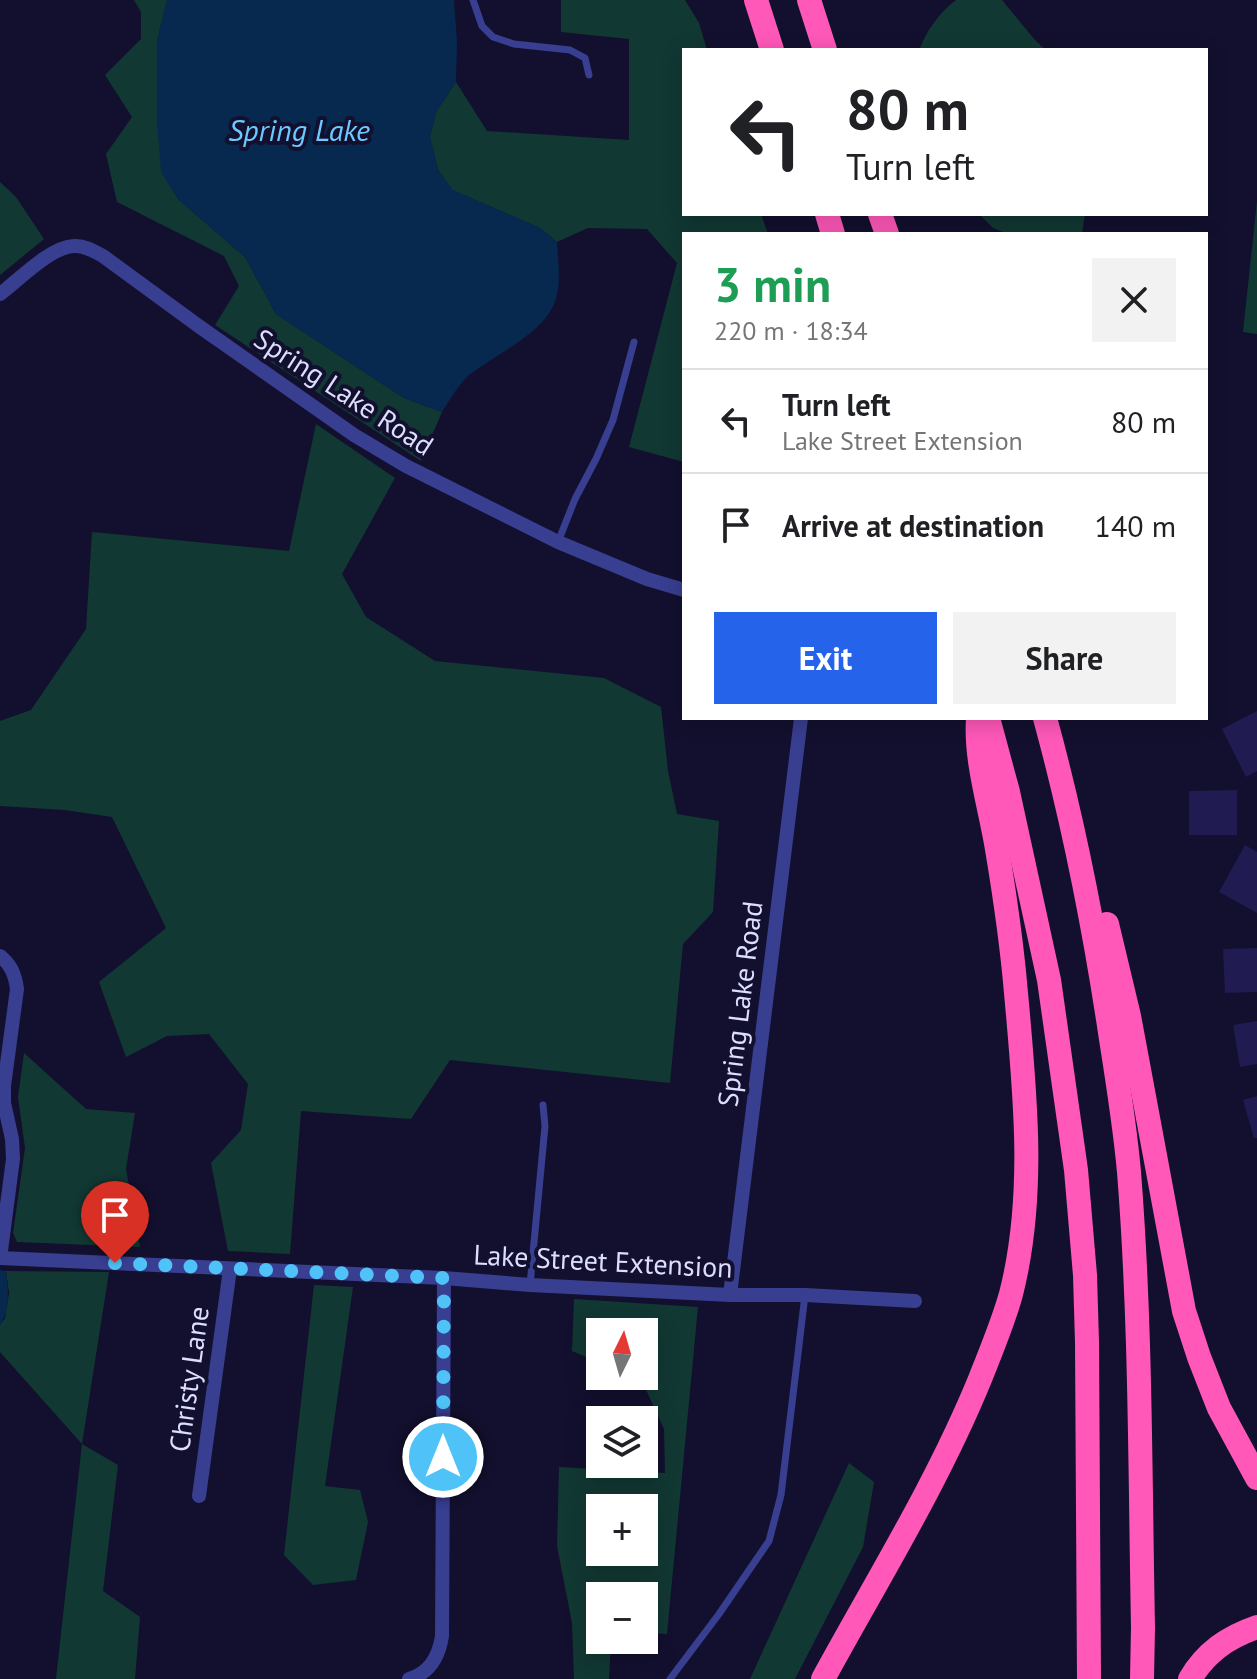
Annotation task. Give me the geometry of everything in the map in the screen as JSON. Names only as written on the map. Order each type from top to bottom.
[{"type":"highway","points":[[756,0],[771,48]]},
{"type":"highway","points":[[809,0],[824,48]]},
{"type":"highway","points":[[823,1679],[958,1430],[995,1342],[1011,1294],[1020,1246],[1026,1152],[1024,1081],[1012,949],[976,739],[978,720]]},
{"type":"highway","points":[[989,720],[1008,792],[1049,980],[1076,1170],[1087,1342],[1089,1679]]},
{"type":"highway","points":[[1046,720],[1085,885],[1129,1169],[1137,1300],[1142,1679]]},
{"type":"highway","points":[[1062,786],[1097,884],[1129,1016],[1184,1311],[1219,1408],[1257,1478]]},
{"type":"highway","points":[[1190,1679],[1219,1645],[1238,1633],[1257,1627]]},
{"type":"street","name":"Spring Lake Road","points":[[0,294],[63,248],[88,248],[354,435],[406,466],[558,542],[647,579],[682,589]]},
{"type":"street","name":"Spring Lake Road","points":[[730,1295],[801,720]]},
{"type":"street","points":[[0,956],[9,964],[17,989],[4,1086],[13,1159],[0,1258]]},
{"type":"street","name":"Lake Street Extension","points":[[0,1258],[444,1278],[730,1295],[805,1295],[915,1301]]},
{"type":"street","name":"Christy Lane","points":[[199,1496],[230,1269]]},
{"type":"street","points":[[416,1678],[439,1654],[442,1636],[444,1278]]},
{"type":"lane","points":[[473,0],[482,26],[493,37],[514,44],[570,50],[585,58],[589,75]]},
{"type":"lane","points":[[558,542],[613,420],[634,342]]},
{"type":"lane","points":[[530,1285],[545,1126],[543,1105]]},
{"type":"lane","points":[[670,1679],[769,1541],[781,1495],[805,1295]]},
{"type":"green space","points":[[134,0],[167,0],[157,41],[157,119],[162,172],[178,199],[245,257],[276,314],[404,398],[442,412],[421,461],[215,325],[239,286],[224,256],[117,202],[106,154],[132,117],[105,75],[141,39],[141,12]]},
{"type":"green space","points":[[561,0],[685,0],[699,23],[706,48],[682,48],[682,216],[762,216],[767,232],[682,232],[682,461],[629,447],[677,263],[647,229],[588,228],[557,242],[540,228],[452,190],[438,170],[430,137],[436,112],[456,82],[487,131],[629,140],[629,39],[561,32]]},
{"type":"green space","points":[[956,0],[1002,0],[1044,48],[920,48],[944,10]]},
{"type":"green space","points":[[0,182],[16,197],[44,239],[0,275]]},
{"type":"green space","points":[[1257,201],[1257,334],[1243,332]]},
{"type":"green space","points":[[981,216],[1085,216],[1082,232],[1003,232],[993,228]]},
{"type":"green space","points":[[316,424],[395,478],[342,574],[366,617],[435,661],[604,678],[661,707],[668,771],[677,814],[719,821],[713,912],[683,944],[670,1083],[450,1060],[411,1119],[301,1111],[290,1254],[228,1251],[211,1163],[241,1130],[248,1084],[209,1034],[167,1036],[126,1057],[99,982],[166,928],[112,817],[0,806],[0,721],[31,710],[86,629],[92,532],[289,551]]},
{"type":"green space","points":[[24,1053],[86,1109],[135,1113],[126,1169],[140,1247],[17,1242],[13,1233],[25,1148],[18,1097]]},
{"type":"green space","points":[[6,1271],[109,1272],[82,1444],[0,1352],[0,1325],[5,1318],[9,1293]]},
{"type":"green space","points":[[314,1285],[353,1287],[325,1486],[360,1490],[368,1522],[356,1580],[313,1585],[284,1555]]},
{"type":"green space","points":[[574,1299],[698,1307],[667,1634],[658,1634],[658,1582],[586,1582],[586,1654],[610,1654],[609,1679],[574,1679],[572,1623],[557,1546],[559,1467],[586,1469],[586,1478],[658,1478],[658,1473],[665,1473],[664,1429],[658,1416],[658,1406],[653,1406],[646,1390],[658,1390],[658,1318],[586,1318],[586,1357],[572,1351]]},
{"type":"green space","points":[[82,1444],[118,1465],[103,1591],[140,1617],[135,1679],[56,1679]]},
{"type":"green space","points":[[849,1463],[874,1482],[863,1547],[795,1679],[750,1679]]},
{"type":"water","name":"Spring Lake","points":[[167,0],[454,0],[456,82],[436,112],[430,137],[438,170],[453,190],[540,228],[557,242],[559,281],[548,315],[528,335],[468,376],[442,412],[404,398],[276,314],[245,257],[178,199],[161,172],[157,119],[157,41]]},
{"type":"water","points":[[0,1270],[6,1271],[8,1291],[6,1312],[0,1325]]},
{"type":"building","points":[[1257,711],[1257,771],[1246,777],[1222,729]]},
{"type":"building","points":[[1237,790],[1237,835],[1189,835],[1189,791]]},
{"type":"building","points":[[1245,845],[1257,852],[1257,913],[1219,892]]},
{"type":"building","points":[[1257,948],[1257,992],[1225,993],[1223,949]]},
{"type":"building","points":[[1257,1021],[1257,1064],[1240,1067],[1233,1025]]},
{"type":"building","points":[[1257,1096],[1257,1138],[1254,1138],[1243,1100]]},
{"type":"route","points":[[115,1263],[444,1278],[443,1457]]}]
